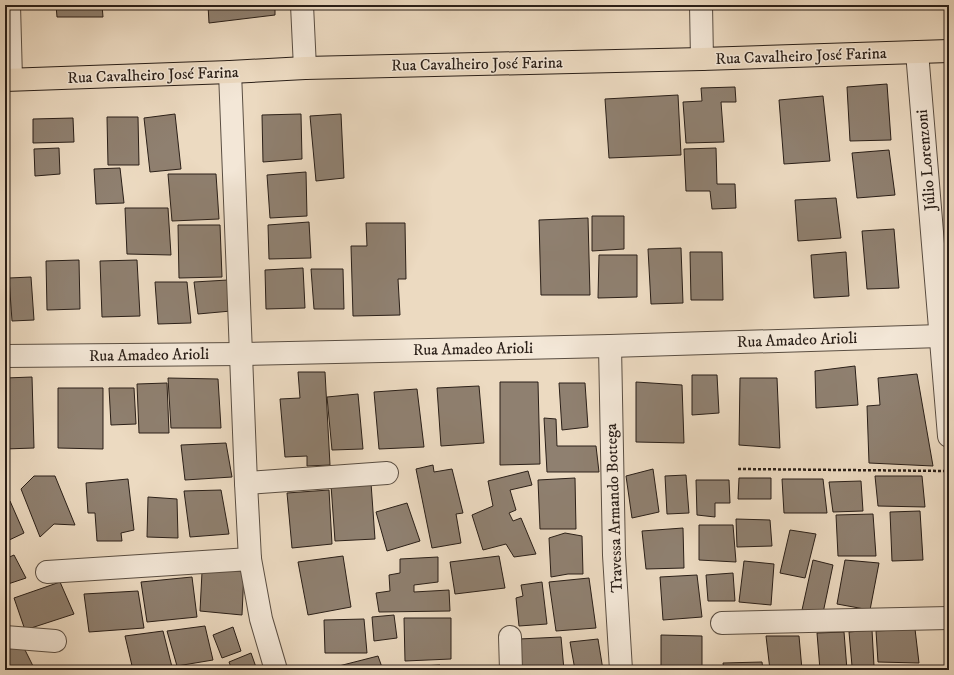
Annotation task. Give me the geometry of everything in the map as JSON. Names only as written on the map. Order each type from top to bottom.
[{"type":"main road","name":"Rua Cavalheiro José Farina","points":[[8,80],[304,68],[702,59],[949,50]]},
{"type":"street","points":[[8,5],[8,80]]},
{"type":"street","points":[[302,5],[304,68]]},
{"type":"street","points":[[702,5],[702,59]]},
{"type":"street","name":"Júlio Lorenzoni","points":[[917,52],[949,436]]},
{"type":"street","points":[[230,72],[250,559],[261,619],[276,670]]},
{"type":"street","name":"Rua Amadeo Arioli","points":[[5,356],[241,354],[610,346],[941,336]]},
{"type":"street","name":"Travessa Armando Bottega","points":[[610,346],[614,555],[620,670]]},
{"type":"street","points":[[246,483],[387,473]]},
{"type":"street","points":[[47,572],[250,559]]},
{"type":"street","points":[[722,623],[949,618]]},
{"type":"street","points":[[5,637],[55,641]]},
{"type":"street","points":[[510,637],[511,670]]},
{"type":"path","points":[[738,469],[949,471]]},
{"type":"building","points":[[56,5],[102,5],[103,17],[57,17]]},
{"type":"building","points":[[208,5],[275,5],[275,15],[209,23]]},
{"type":"building","points":[[887,84],[891,140],[850,141],[847,87]]},
{"type":"building","points":[[735,87],[736,102],[721,102],[724,142],[686,143],[683,102],[702,101],[701,88]]},
{"type":"building","points":[[678,95],[681,155],[609,158],[605,99]]},
{"type":"building","points":[[823,96],[830,161],[784,164],[779,100]]},
{"type":"building","points":[[175,114],[181,169],[150,172],[144,118]]},
{"type":"building","points":[[301,114],[302,159],[263,162],[262,115]]},
{"type":"building","points":[[341,114],[344,178],[316,181],[310,116]]},
{"type":"building","points":[[107,117],[138,117],[139,165],[108,165]]},
{"type":"building","points":[[73,118],[74,142],[33,143],[33,119]]},
{"type":"building","points":[[59,148],[60,174],[35,176],[34,149]]},
{"type":"building","points":[[716,148],[717,184],[735,184],[736,208],[712,209],[710,191],[686,191],[684,149]]},
{"type":"building","points":[[889,150],[895,195],[857,198],[852,153]]},
{"type":"building","points":[[120,168],[124,203],[96,204],[94,169]]},
{"type":"building","points":[[306,172],[307,216],[270,218],[267,175]]},
{"type":"building","points":[[168,174],[216,174],[219,219],[172,221]]},
{"type":"building","points":[[836,198],[841,238],[798,241],[795,200]]},
{"type":"building","points":[[125,208],[168,208],[171,255],[127,254]]},
{"type":"building","points":[[592,216],[624,216],[624,249],[592,251]]},
{"type":"building","points":[[588,218],[590,295],[541,295],[539,220]]},
{"type":"building","points":[[309,222],[311,258],[269,259],[268,225]]},
{"type":"building","points":[[366,223],[405,223],[406,279],[398,279],[400,315],[353,316],[351,246],[367,246]]},
{"type":"building","points":[[178,225],[220,225],[222,277],[179,278]]},
{"type":"building","points":[[894,229],[899,288],[867,289],[862,231]]},
{"type":"building","points":[[681,248],[683,303],[651,304],[648,249]]},
{"type":"building","points":[[690,252],[722,252],[723,300],[691,300]]},
{"type":"building","points":[[846,252],[849,296],[814,298],[811,255]]},
{"type":"building","points":[[599,255],[637,255],[637,297],[598,298]]},
{"type":"building","points":[[79,260],[80,309],[47,310],[46,261]]},
{"type":"building","points":[[137,260],[140,316],[102,317],[100,261]]},
{"type":"building","points":[[303,268],[305,308],[266,309],[265,270]]},
{"type":"building","points":[[311,269],[343,269],[344,309],[314,309]]},
{"type":"building","points":[[31,277],[34,320],[12,321],[9,278]]},
{"type":"building","points":[[5,280],[7,320],[5,320]]},
{"type":"building","points":[[228,280],[231,311],[198,314],[194,282]]},
{"type":"building","points":[[155,282],[187,282],[191,323],[158,324]]},
{"type":"building","points":[[855,366],[858,405],[816,408],[815,371]]},
{"type":"building","points":[[298,372],[325,372],[330,465],[307,466],[307,456],[285,457],[280,399],[300,398]]},
{"type":"building","points":[[917,374],[933,466],[869,463],[867,406],[880,405],[878,378]]},
{"type":"building","points":[[692,375],[717,375],[719,413],[692,415]]},
{"type":"building","points":[[32,377],[34,448],[5,449],[5,378]]},
{"type":"building","points":[[168,378],[218,379],[221,428],[171,428]]},
{"type":"building","points":[[740,378],[777,378],[780,448],[739,445]]},
{"type":"building","points":[[500,382],[538,382],[540,464],[500,465]]},
{"type":"building","points":[[636,382],[682,385],[684,443],[636,442]]},
{"type":"building","points":[[167,383],[169,433],[139,433],[137,384]]},
{"type":"building","points":[[559,383],[585,383],[588,427],[562,430]]},
{"type":"building","points":[[479,386],[484,443],[441,446],[437,388]]},
{"type":"building","points":[[58,388],[103,388],[103,449],[58,448]]},
{"type":"building","points":[[109,388],[134,388],[136,424],[111,425]]},
{"type":"building","points":[[417,389],[424,447],[379,449],[374,392]]},
{"type":"building","points":[[358,394],[363,449],[332,450],[327,397]]},
{"type":"building","points":[[544,418],[556,419],[557,446],[596,446],[599,472],[547,472]]},
{"type":"building","points":[[226,443],[232,477],[185,480],[181,445]]},
{"type":"building","points":[[433,465],[434,472],[452,469],[463,513],[456,514],[461,543],[432,548],[416,469]]},
{"type":"building","points":[[653,469],[659,512],[632,518],[626,476]]},
{"type":"building","points":[[528,471],[532,485],[510,490],[516,510],[509,513],[513,521],[521,518],[536,554],[514,557],[506,544],[483,550],[472,515],[493,506],[488,481]]},
{"type":"building","points":[[686,475],[689,513],[667,514],[665,476]]},
{"type":"building","points":[[34,476],[55,476],[75,525],[54,524],[40,537],[21,489]]},
{"type":"building","points":[[875,476],[922,476],[925,507],[878,506]]},
{"type":"building","points":[[575,478],[576,529],[540,529],[538,480]]},
{"type":"building","points":[[739,478],[771,478],[771,499],[738,499]]},
{"type":"building","points":[[128,479],[134,530],[121,533],[122,541],[97,541],[95,513],[88,513],[86,483]]},
{"type":"building","points":[[782,479],[823,479],[827,513],[784,513]]},
{"type":"building","points":[[696,480],[729,480],[730,503],[715,503],[715,517],[697,515]]},
{"type":"building","points":[[861,481],[863,511],[833,512],[829,482]]},
{"type":"building","points":[[371,483],[375,539],[335,541],[331,485]]},
{"type":"building","points":[[221,490],[229,534],[190,537],[184,491]]},
{"type":"building","points":[[329,490],[332,544],[292,548],[287,493]]},
{"type":"building","points":[[148,497],[177,499],[178,538],[147,537]]},
{"type":"building","points":[[10,501],[24,533],[5,542],[5,503]]},
{"type":"building","points":[[407,503],[420,541],[387,551],[376,512]]},
{"type":"building","points":[[920,511],[923,560],[892,561],[890,512]]},
{"type":"building","points":[[873,514],[876,556],[838,556],[836,515]]},
{"type":"building","points":[[736,519],[770,520],[772,546],[737,547]]},
{"type":"building","points":[[699,525],[733,525],[736,562],[699,560]]},
{"type":"building","points":[[683,528],[684,568],[646,569],[642,531]]},
{"type":"building","points":[[790,530],[816,534],[805,578],[780,573]]},
{"type":"building","points":[[565,533],[582,536],[583,574],[568,574],[551,577],[549,538]]},
{"type":"building","points":[[14,555],[26,578],[5,585],[5,559]]},
{"type":"building","points":[[343,556],[351,607],[308,615],[298,562]]},
{"type":"building","points":[[499,556],[505,588],[455,594],[450,562]]},
{"type":"building","points":[[438,557],[438,582],[414,585],[414,592],[449,590],[450,611],[379,612],[376,593],[390,591],[389,575],[400,573],[400,559]]},
{"type":"building","points":[[813,560],[833,565],[823,613],[802,610]]},
{"type":"building","points":[[845,560],[879,563],[870,610],[837,604]]},
{"type":"building","points":[[744,561],[774,564],[771,605],[739,602]]},
{"type":"building","points":[[244,571],[242,615],[200,611],[202,572]]},
{"type":"building","points":[[733,573],[735,601],[708,601],[706,575]]},
{"type":"building","points":[[697,575],[702,617],[663,620],[660,577]]},
{"type":"building","points":[[192,577],[197,617],[147,622],[141,582]]},
{"type":"building","points":[[589,578],[596,628],[556,631],[549,582]]},
{"type":"building","points":[[60,582],[74,614],[25,630],[14,598]]},
{"type":"building","points":[[542,582],[547,624],[519,626],[516,598],[523,596],[521,585]]},
{"type":"building","points":[[138,591],[144,628],[89,632],[84,594]]},
{"type":"building","points":[[394,615],[397,638],[374,641],[372,617]]},
{"type":"building","points":[[404,618],[451,618],[451,659],[405,661]]},
{"type":"building","points":[[364,619],[367,653],[325,653],[324,620]]},
{"type":"building","points":[[205,626],[213,660],[177,666],[167,631]]},
{"type":"building","points":[[233,627],[241,651],[222,658],[213,635]]},
{"type":"building","points":[[915,629],[919,663],[878,662],[876,631]]},
{"type":"building","points":[[872,630],[874,666],[852,666],[849,632]]},
{"type":"building","points":[[163,631],[172,667],[133,670],[125,636]]},
{"type":"building","points":[[844,632],[847,670],[820,670],[817,633]]},
{"type":"building","points":[[661,635],[702,636],[702,670],[661,670]]},
{"type":"building","points":[[766,636],[799,636],[802,670],[770,670]]},
{"type":"building","points":[[561,637],[564,670],[521,670],[519,639]]},
{"type":"building","points":[[598,639],[603,670],[575,670],[570,642]]},
{"type":"building","points":[[22,644],[35,670],[5,670],[5,648]]},
{"type":"building","points":[[251,653],[257,670],[232,670],[229,662]]},
{"type":"building","points":[[378,656],[383,670],[331,670],[331,668]]},
{"type":"building","points":[[762,662],[763,670],[724,670],[723,663]]},
{"type":"building","points":[[440,665],[440,670],[404,670],[404,667]]},
{"type":"building","points":[[444,668],[476,670],[444,670]]}]
